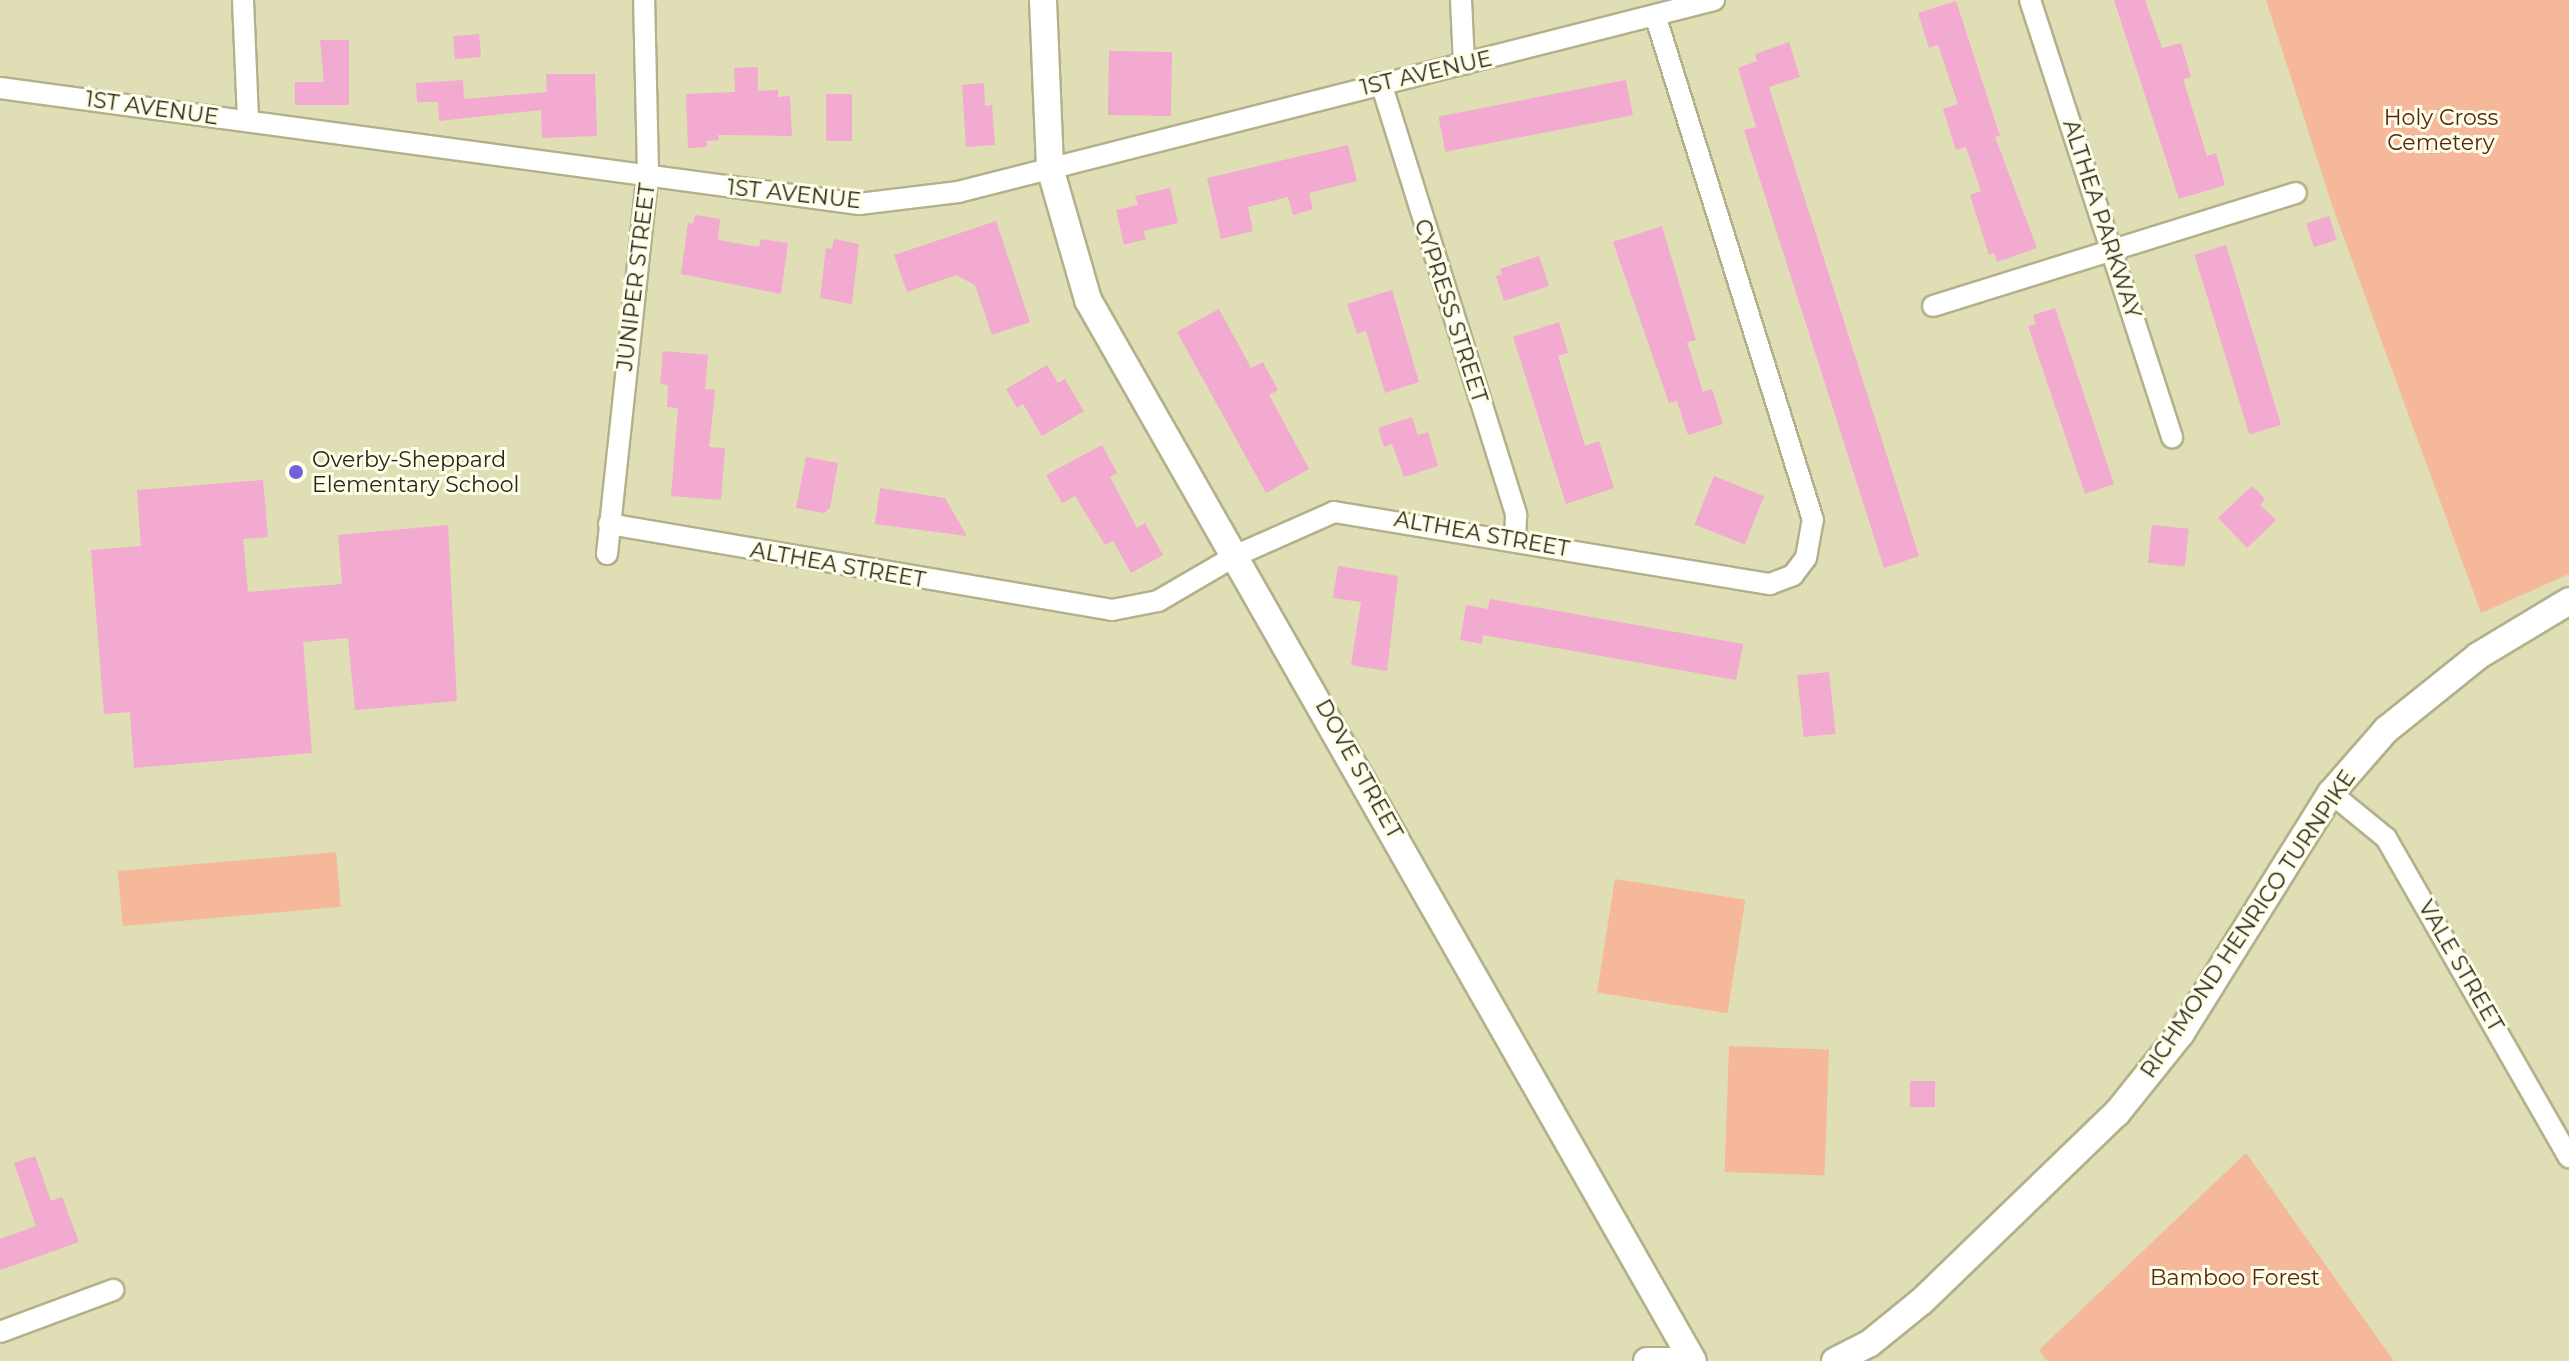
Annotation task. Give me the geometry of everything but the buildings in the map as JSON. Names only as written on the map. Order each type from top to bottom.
[{"type":"street","points":[[243,0],[248,121]]},
{"type":"street","name":"JUNIPER STREET","points":[[607,554],[648,172],[644,0]]},
{"type":"street","name":"DOVE STREET","points":[[1043,0],[1050,168],[1088,300],[1237,555],[1693,1361]]},
{"type":"street","points":[[1461,0],[1464,64]]},
{"type":"street","name":"1ST AVENUE","points":[[0,88],[648,172],[750,192],[859,204],[958,192],[1381,83],[1656,18],[1714,0]]},
{"type":"street","name":"ALTHEA PARKWAY","points":[[2030,0],[2114,251],[2172,438]]},
{"type":"street","name":"ALTHEA STREET","points":[[609,524],[1112,610],[1158,601],[1237,555],[1334,512],[1770,584],[1793,575],[1813,537],[1813,520],[1656,18]]},
{"type":"street","name":"CYPRESS STREET","points":[[1381,83],[1516,515],[1515,540]]},
{"type":"street","points":[[1933,306],[2296,193]]},
{"type":"street","name":"RICHMOND HENRICO TURNPIKE","points":[[1835,1361],[1869,1344],[1922,1301],[2117,1113],[2181,1033],[2331,793],[2386,730],[2434,688],[2569,601]]},
{"type":"street","name":"VALE STREET","points":[[2331,793],[2386,838],[2569,1157]]},
{"type":"street","points":[[0,1332],[113,1290]]},
{"type":"street","points":[[1647,1361],[1674,1361]]},
{"type":"green space","name":"Holy Cross Cemetery","points":[[2266,0],[2569,0],[2569,574],[2481,613],[2333,208]]},
{"type":"green space","points":[[336,852],[341,907],[123,926],[118,871]]},
{"type":"green space","points":[[1615,879],[1745,900],[1727,1013],[1597,993]]},
{"type":"green space","points":[[1729,1046],[1829,1049],[1825,1175],[1725,1172]]},
{"type":"green space","name":"Bamboo Forest","points":[[2246,1153],[2394,1361],[2047,1361],[2039,1350]]},
{"type":"place","name":"Overby-Sheppard Elementary School","points":[[296,472]]}]
